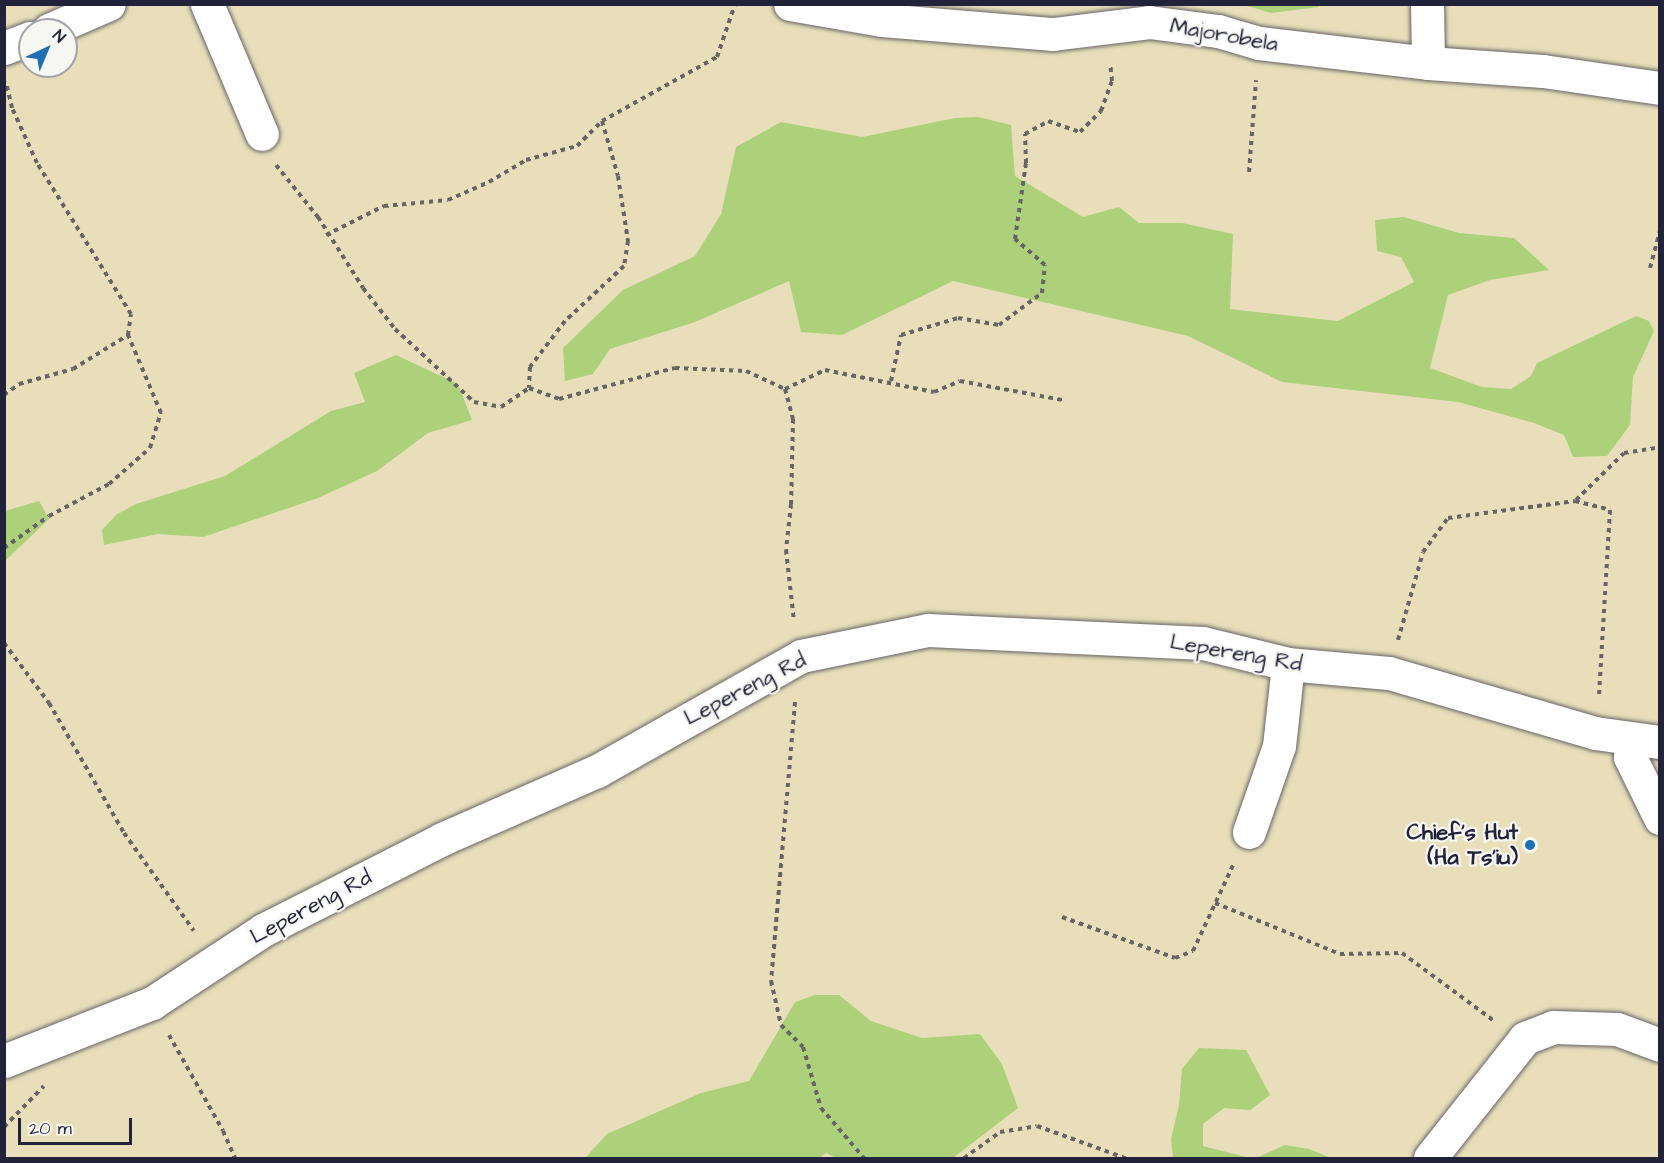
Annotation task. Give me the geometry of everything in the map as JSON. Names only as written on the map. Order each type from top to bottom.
[{"type":"street","points":[[77,18],[109,4]]},
{"type":"street","points":[[207,4],[262,134]]},
{"type":"street","name":"Majorobela","points":[[790,4],[882,20],[1053,34],[1149,22],[1218,31],[1259,43],[1428,63],[1543,71],[1659,87]]},
{"type":"street","points":[[1427,4],[1428,63]]},
{"type":"street","name":"Lepereng Rd","points":[[4,1061],[152,1003],[263,930],[442,839],[597,771],[801,656],[939,630],[1203,643],[1288,664],[1389,673],[1595,733],[1645,740]]},
{"type":"street","points":[[1249,832],[1279,746],[1288,664]]},
{"type":"street","points":[[1645,740],[1630,757],[1659,818]]},
{"type":"street","points":[[1430,1158],[1522,1043],[1553,1027],[1617,1029],[1659,1039]]},
{"type":"path","points":[[326,235],[384,206],[448,200],[489,183],[526,160],[577,146],[603,122],[717,57],[735,4]]},
{"type":"path","points":[[891,381],[901,335],[958,318],[999,325],[1042,293],[1045,265],[1015,239],[1025,172],[1025,134],[1048,121],[1080,132],[1101,111],[1112,81],[1106,29]]},
{"type":"path","points":[[1249,172],[1259,43]]},
{"type":"path","points":[[4,76],[12,108],[38,163],[131,314],[128,335],[161,412],[150,448],[109,484],[49,516],[4,548]]},
{"type":"path","points":[[529,388],[530,368],[565,321],[624,267],[628,241],[618,176],[603,122]]},
{"type":"path","points":[[262,134],[280,173],[318,217],[326,235],[395,329],[474,402],[501,407],[529,388]]},
{"type":"path","points":[[1650,268],[1659,230]]},
{"type":"path","points":[[4,395],[19,384],[73,369],[128,335]]},
{"type":"path","points":[[529,388],[559,399],[675,368],[746,371],[785,389]]},
{"type":"path","points":[[785,389],[825,370],[891,381],[934,392],[960,381],[1063,400]]},
{"type":"path","points":[[785,389],[793,419],[791,504],[786,550],[788,588],[801,656],[771,981],[781,1025],[803,1047],[820,1108],[864,1158]]},
{"type":"path","points":[[1575,501],[1624,453],[1659,447]]},
{"type":"path","points":[[1389,673],[1423,552],[1448,518],[1575,501],[1610,510],[1595,733]]},
{"type":"path","points":[[4,643],[49,703],[124,834],[215,961]]},
{"type":"path","points":[[1062,917],[1175,958],[1193,951],[1249,832]]},
{"type":"path","points":[[1215,903],[1340,954],[1402,953],[1522,1043]]},
{"type":"path","points":[[152,1003],[235,1158]]},
{"type":"path","points":[[964,1158],[1000,1132],[1036,1126],[1125,1158]]},
{"type":"green space","points":[[1315,4],[1319,7],[1271,13],[1244,5]]},
{"type":"green space","points":[[978,117],[1011,125],[1015,176],[1083,217],[1119,207],[1139,223],[1182,223],[1233,234],[1230,309],[1338,321],[1414,282],[1401,257],[1377,251],[1375,220],[1404,217],[1459,233],[1514,238],[1549,270],[1490,280],[1448,295],[1430,368],[1482,387],[1511,389],[1531,376],[1537,363],[1636,316],[1649,321],[1654,331],[1633,377],[1630,425],[1607,456],[1573,457],[1564,435],[1534,423],[1458,402],[1282,382],[1188,336],[953,281],[842,335],[801,332],[789,281],[695,322],[610,349],[593,374],[565,381],[563,348],[623,290],[695,256],[721,214],[736,147],[781,122],[862,137],[955,118]]},
{"type":"green space","points":[[396,355],[458,384],[472,420],[428,433],[377,471],[318,498],[203,537],[158,534],[104,545],[102,530],[116,515],[136,504],[225,476],[331,411],[365,402],[354,373]]},
{"type":"green space","points":[[39,501],[49,519],[5,561],[5,511]]},
{"type":"green space","points":[[815,995],[839,995],[871,1021],[922,1038],[980,1034],[1002,1064],[1018,1108],[953,1158],[836,1158],[826,1153],[819,1158],[586,1157],[607,1134],[701,1093],[749,1081],[795,1002]]},
{"type":"green space","points":[[1199,1048],[1246,1050],[1270,1095],[1250,1110],[1224,1108],[1203,1124],[1203,1146],[1250,1158],[1173,1158],[1171,1139],[1179,1105],[1182,1069]]},
{"type":"green space","points":[[1285,1145],[1309,1149],[1331,1158],[1256,1158]]},
{"type":"place","name":"Chief's Hut (Ha Ts'iu)","points":[[1530,845]]}]
